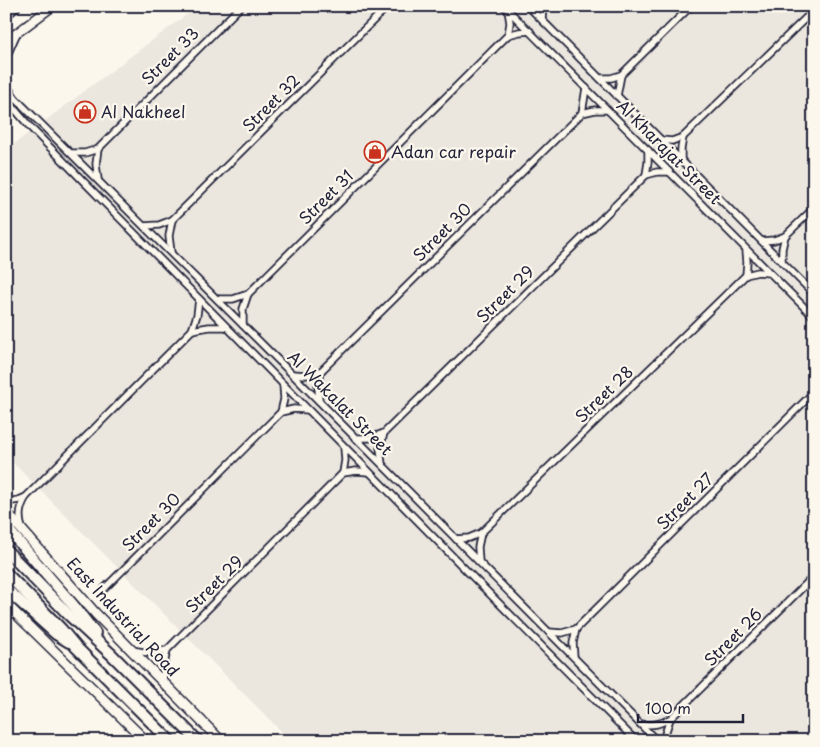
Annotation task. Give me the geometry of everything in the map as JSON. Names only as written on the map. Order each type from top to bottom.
[{"type":"highway","points":[[6,13],[15,6]]},
{"type":"highway","points":[[6,527],[74,606],[111,654]]},
{"type":"highway","name":"East Industrial Road","points":[[6,550],[68,614],[198,741]]},
{"type":"highway","points":[[6,573],[76,647],[170,741]]},
{"type":"highway","points":[[6,589],[56,634],[76,647]]},
{"type":"main road","name":"East Industrial Road","points":[[6,512],[96,614],[221,741]]},
{"type":"main road","points":[[6,604],[146,741]]},
{"type":"street","points":[[6,41],[53,6]]},
{"type":"street","name":"Street 33","points":[[98,149],[241,6]]},
{"type":"street","name":"Street 32","points":[[172,220],[388,6]]},
{"type":"street","name":"Al Kharajat Street","points":[[528,6],[814,294]]},
{"type":"street","points":[[542,20],[543,6]]},
{"type":"street","points":[[600,78],[611,78],[621,75],[691,6]]},
{"type":"street","points":[[506,8],[510,23],[508,35],[530,31]]},
{"type":"street","name":"Al Kharajat Street","points":[[506,8],[814,317]]},
{"type":"street","points":[[661,140],[672,141],[683,138],[814,10]]},
{"type":"street","points":[[6,58],[17,33]]},
{"type":"street","name":"Street 31","points":[[248,294],[508,35]]},
{"type":"street","points":[[617,96],[621,75]]},
{"type":"street","name":"Al Wakalat Street","points":[[6,82],[16,99],[171,252],[657,741]]},
{"type":"street","points":[[586,88],[582,113],[608,110]]},
{"type":"street","name":"Al Wakalat Street","points":[[6,99],[30,127],[199,300],[636,741]]},
{"type":"street","name":"Street 30","points":[[321,371],[582,113]]},
{"type":"street","points":[[681,161],[683,138]]},
{"type":"street","points":[[71,153],[85,153],[98,149],[96,164],[98,180]]},
{"type":"street","points":[[648,150],[646,175],[657,172],[670,172]]},
{"type":"street","name":"Street 29","points":[[384,433],[646,175]]},
{"type":"street","points":[[762,241],[774,240],[785,236],[814,208]]},
{"type":"street","points":[[144,226],[159,225],[172,220]]},
{"type":"street","points":[[171,252],[169,236],[172,220]]},
{"type":"street","points":[[782,262],[785,236]]},
{"type":"street","points":[[745,249],[748,262],[746,275],[758,272],[770,273]]},
{"type":"street","name":"Street 28","points":[[481,533],[746,275]]},
{"type":"street","points":[[217,299],[233,299],[248,294]]},
{"type":"street","points":[[243,325],[242,309],[248,294]]},
{"type":"street","points":[[22,530],[20,513],[26,497],[192,330],[198,315],[199,300]]},
{"type":"street","points":[[192,330],[226,327]]},
{"type":"street","points":[[292,374],[307,375],[321,371],[318,386],[319,401]]},
{"type":"street","points":[[283,385],[284,399],[281,412],[294,409],[308,410]]},
{"type":"street","name":"Street 27","points":[[576,629],[814,392]]},
{"type":"street","name":"Street 30","points":[[104,589],[281,412]]},
{"type":"street","points":[[355,438],[370,438],[384,433]]},
{"type":"street","points":[[382,464],[380,448],[384,433]]},
{"type":"street","points":[[344,447],[343,473],[369,472]]},
{"type":"street","name":"Street 29","points":[[167,650],[343,473]]},
{"type":"street","points":[[6,502],[26,497]]},
{"type":"street","points":[[456,539],[469,538],[481,533]]},
{"type":"street","points":[[479,562],[478,547],[481,533]]},
{"type":"street","name":"Street 26","points":[[640,724],[656,725],[671,718],[814,576]]},
{"type":"street","points":[[548,632],[562,633],[576,629],[573,643],[574,657]]},
{"type":"street","points":[[130,649],[149,653],[167,650],[163,682]]},
{"type":"street","name":"Street 26","points":[[664,741],[667,725],[671,718]]},
{"type":"shaded area","points":[[198,6],[814,6],[814,741],[291,741],[6,456],[6,150]]},
{"type":"place","name":"Al Nakheel","points":[[85,112]]},
{"type":"place","name":"Adan car repair","points":[[375,152]]}]
